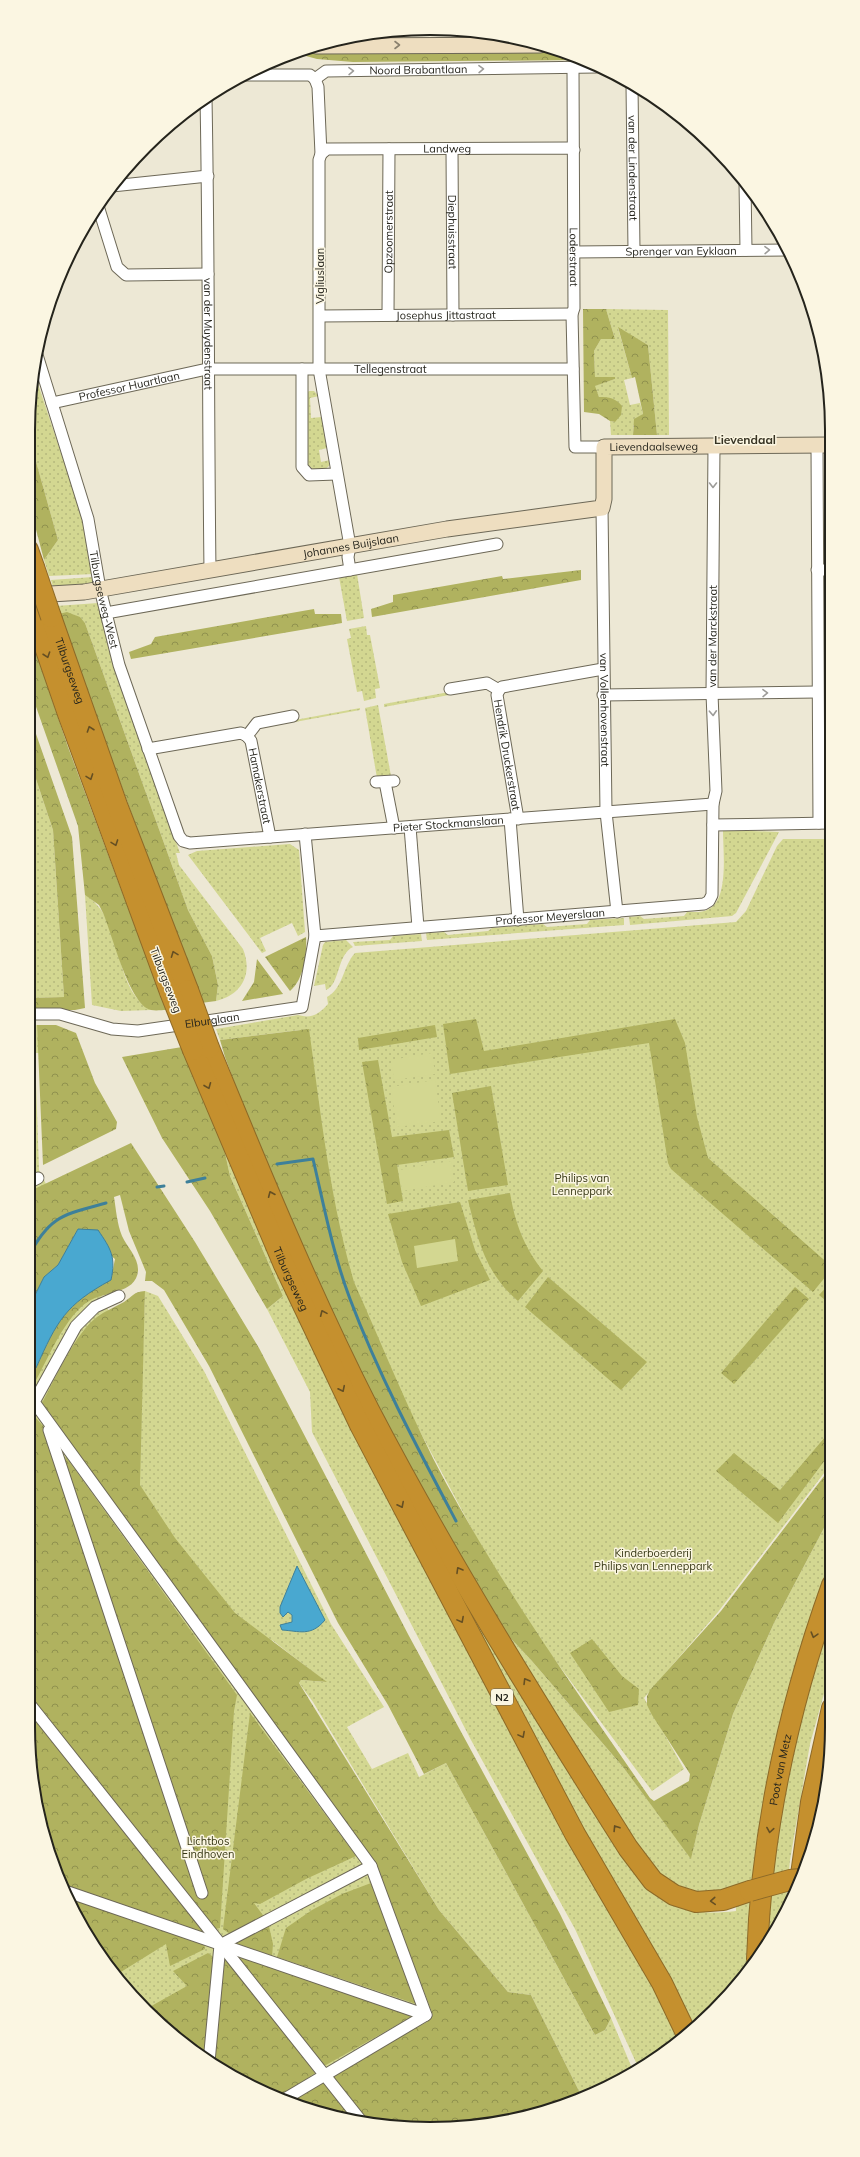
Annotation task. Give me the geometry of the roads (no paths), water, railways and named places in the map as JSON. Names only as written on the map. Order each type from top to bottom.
[{"type":"highway","name":"Tilburgseweg","points":[[35,578],[43,617],[117,805],[179,991],[202,1049],[332,1351]]},
{"type":"highway","name":"Tilburgseweg","points":[[35,606],[43,617]]},
{"type":"highway","name":"N2","points":[[332,1351],[490,1624],[608,1815],[653,1881],[674,1895],[696,1902],[723,1900],[750,1891],[794,1880]]},
{"type":"highway","name":"N2","points":[[332,1351],[409,1520],[548,1785],[662,1984],[684,2029]]},
{"type":"highway","name":"Poot van Metz","points":[[757,1947],[759,1901],[785,1737],[816,1630],[825,1605]]},
{"type":"highway","points":[[804,1855],[811,1802],[824,1742]]},
{"type":"street","points":[[339,46],[518,45]]},
{"type":"street","name":"Noord Brabantlaan","points":[[315,79],[326,71],[586,67]]},
{"type":"street","name":"Loderstraat","points":[[573,68],[574,308],[572,314],[575,447]]},
{"type":"street","points":[[259,74],[310,75],[315,79]]},
{"type":"street","name":"Vigliuslaan","points":[[315,79],[318,87],[321,154],[319,160],[319,369],[336,474],[350,546],[348,557],[350,570]]},
{"type":"street","name":"van der Lindenstraat","points":[[632,91],[634,251]]},
{"type":"street","name":"van der Muydenstraat","points":[[206,105],[208,176],[207,369],[210,570]]},
{"type":"street","name":"Diephuisstraat","points":[[452,148],[453,315]]},
{"type":"street","name":"Landweg","points":[[321,154],[327,149],[569,148],[574,150]]},
{"type":"street","name":"Opzoomerstraat","points":[[388,315],[389,149]]},
{"type":"street","points":[[121,185],[208,176]]},
{"type":"street","points":[[745,193],[746,250]]},
{"type":"street","points":[[100,213],[117,267],[126,275],[208,274]]},
{"type":"street","name":"Sprenger van Eyklaan","points":[[574,252],[781,250]]},
{"type":"street","name":"Josephus Jittastraat","points":[[320,316],[572,314]]},
{"type":"street","name":"Tilburgseweg-West","points":[[40,366],[88,519],[100,589],[119,665],[179,836],[183,841]]},
{"type":"street","name":"Tellegenstraat","points":[[207,369],[573,369]]},
{"type":"street","name":"Professor Huartlaan","points":[[52,403],[207,369]]},
{"type":"street","points":[[302,369],[302,467],[309,475],[336,474]]},
{"type":"street","points":[[713,825],[824,823],[817,692],[817,570],[823,445]]},
{"type":"street","name":"Lievendaalseweg","points":[[575,447],[823,445]]},
{"type":"street","name":"van der Marckstraat","points":[[713,825],[713,804],[716,791],[712,694],[714,446]]},
{"type":"street","points":[[602,508],[604,499],[604,447]]},
{"type":"street","name":"Johannes Buijslaan","points":[[100,589],[447,529],[602,508]]},
{"type":"street","name":"van Vollenhovenstraat","points":[[602,508],[606,812],[617,912]]},
{"type":"street","points":[[106,613],[497,544]]},
{"type":"street","points":[[817,570],[825,570]]},
{"type":"street","name":"Tilburgseweg","points":[[35,596],[100,589]]},
{"type":"street","points":[[450,689],[487,683],[499,690],[502,687],[603,669]]},
{"type":"street","name":"Hendrik Druckerstraat","points":[[499,690],[497,695],[514,819],[518,920]]},
{"type":"street","points":[[604,695],[817,692]]},
{"type":"street","points":[[148,749],[241,733],[248,736],[257,723],[292,716]]},
{"type":"street","name":"Hamakerstraat","points":[[248,736],[251,741],[270,837]]},
{"type":"street","points":[[385,782],[394,828]]},
{"type":"street","name":"Pieter Stockmanslaan","points":[[183,841],[190,843],[713,804]]},
{"type":"street","name":"Professor Meyerslaan","points":[[315,936],[704,904],[709,901],[712,895],[713,825]]},
{"type":"street","points":[[410,827],[418,927]]},
{"type":"street","points":[[305,834],[315,936]]},
{"type":"street","name":"Elburglaan","points":[[35,1014],[60,1014],[112,1029],[138,1031],[302,1007],[315,936]]},
{"type":"street","points":[[35,1400],[76,1326],[95,1307],[119,1296]]},
{"type":"street","points":[[35,1403],[371,1866],[426,2015]]},
{"type":"street","points":[[46,1419],[202,1893]]},
{"type":"street","points":[[35,1711],[356,2115]]},
{"type":"street","points":[[220,1945],[371,1866]]},
{"type":"street","points":[[72,1893],[426,2015]]},
{"type":"street","points":[[210,2054],[220,1945]]},
{"type":"street","points":[[290,2096],[426,2015]]},
{"type":"water","points":[[78,1229],[98,1230],[109,1248],[113,1259],[111,1280],[83,1298],[64,1316],[50,1338],[35,1368],[35,1295],[44,1277],[58,1265]]},
{"type":"water","points":[[297,1566],[325,1620],[315,1629],[305,1632],[282,1630],[280,1625],[292,1622],[292,1615],[288,1612],[283,1617],[280,1613],[280,1607]]},
{"type":"waterway","points":[[277,1164],[313,1159],[329,1230],[344,1282],[361,1328],[386,1384],[427,1467],[456,1521]]},
{"type":"waterway","points":[[187,1182],[205,1178]]},
{"type":"waterway","points":[[157,1187],[164,1186]]},
{"type":"waterway","points":[[35,1245],[43,1233],[59,1219],[68,1214],[106,1203]]},
{"type":"district","name":"Lievendaal","points":[[745,440]]},
{"type":"park label","name":"Philips van Lenneppark","points":[[582,1184]]},
{"type":"park label","name":"Kinderboerderij Philips van Lenneppark","points":[[653,1559]]},
{"type":"park label","name":"Lichtbos Eindhoven","points":[[208,1847]]}]
